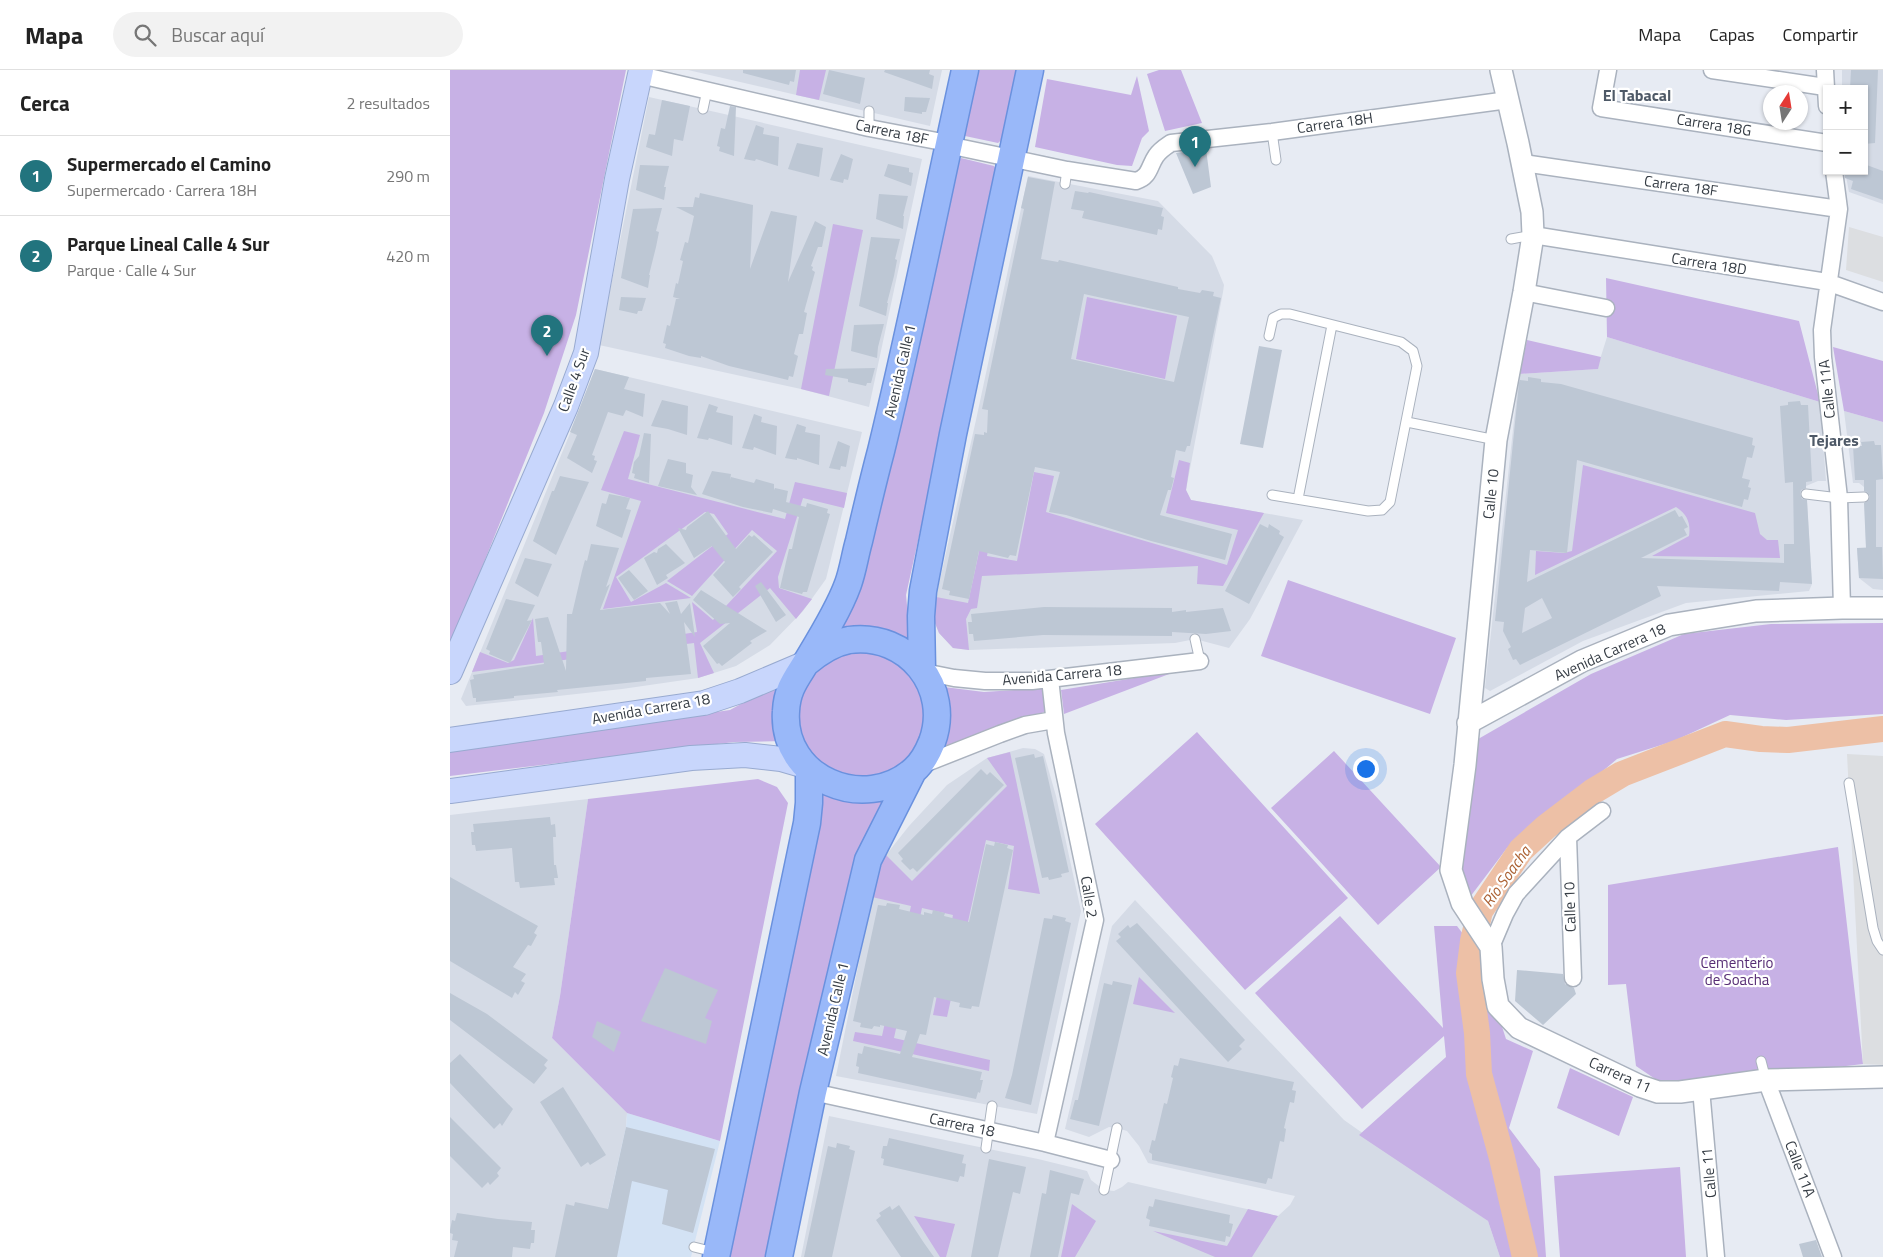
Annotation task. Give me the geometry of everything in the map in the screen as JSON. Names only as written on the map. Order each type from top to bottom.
[{"type":"main road","name":"Avenida Calle 1","points":[[806,663],[848,584],[911,325],[964,70]]},
{"type":"main road","points":[[450,791],[691,758],[745,755],[781,759],[807,768],[828,783],[849,790],[872,790],[894,784],[915,769],[929,751],[936,731],[938,710],[933,690],[923,670],[921,616],[923,590],[1010,158],[1030,70]]},
{"type":"main road","name":"Calle 4 Sur","points":[[450,672],[570,406],[586,353],[617,179],[641,72]]},
{"type":"main road","name":"Avenida Carrera 18","points":[[450,740],[704,703],[740,691],[806,663],[829,646],[849,640],[869,640],[889,644],[907,654],[923,670]]},
{"type":"main road","points":[[709,1252],[807,823],[809,802],[807,768],[792,747],[787,730],[785,712],[788,695],[795,678],[806,663]]},
{"type":"main road","name":"Avenida Calle 1","points":[[779,1257],[814,1092],[868,860],[873,846],[915,769]]},
{"type":"street","name":"Carrera 18G","points":[[1608,70],[1602,108],[1823,142]]},
{"type":"street","points":[[1712,70],[1823,88]]},
{"type":"street","points":[[1825,70],[1825,85]]},
{"type":"street","name":"Calle 10","points":[[1489,943],[1462,903],[1451,870],[1465,765],[1496,440],[1533,235],[1532,212],[1508,100],[1504,71]]},
{"type":"street","name":"Carrera 18F","points":[[641,72],[707,90],[869,120],[948,145],[1010,158],[1066,177],[1136,181],[1144,179]]},
{"type":"street","name":"Carrera 18H","points":[[1144,179],[1155,157],[1162,148],[1172,143],[1272,132],[1508,100]]},
{"type":"street","name":"Carrera 18F","points":[[1522,163],[1839,209]]},
{"type":"street","name":"Calle 11A","points":[[1835,175],[1839,209],[1827,282],[1822,330],[1823,356],[1839,498],[1842,608]]},
{"type":"street","name":"Carrera 18D","points":[[1533,235],[1827,282],[1883,302]]},
{"type":"street","points":[[1524,292],[1606,308]]},
{"type":"street","name":"Avenida Carrera 18","points":[[1468,723],[1582,661],[1669,625],[1756,611],[1883,608]]},
{"type":"street","name":"Avenida Carrera 18","points":[[923,670],[954,678],[984,681],[1050,679],[1200,661]]},
{"type":"street","name":"Calle 2","points":[[1045,1142],[1095,920],[1054,720],[1050,679]]},
{"type":"street","points":[[915,769],[1025,725],[1054,720]]},
{"type":"street","points":[[1489,943],[1516,894],[1568,837],[1602,811]]},
{"type":"street","name":"Calle 10","points":[[1568,837],[1573,978]]},
{"type":"street","name":"Carrera 11","points":[[1489,943],[1492,979],[1498,1006],[1519,1028],[1640,1086],[1658,1092],[1680,1092],[1701,1089],[1764,1071],[1883,1077]]},
{"type":"street","name":"Calle 11A","points":[[1764,1071],[1833,1257]]},
{"type":"street","name":"Calle 11","points":[[1701,1089],[1716,1257]]},
{"type":"street","name":"Carrera 18","points":[[814,1092],[1045,1142],[1111,1160]]},
{"type":"lane","points":[[703,109],[707,90]]},
{"type":"lane","points":[[1272,132],[1276,160]]},
{"type":"lane","points":[[1511,239],[1533,235]]},
{"type":"lane","points":[[1269,336],[1273,318],[1280,314],[1290,314],[1401,342],[1413,351],[1417,366],[1390,502],[1382,510],[1368,511],[1272,495]]},
{"type":"lane","points":[[1298,500],[1332,324]]},
{"type":"lane","points":[[1407,422],[1496,440]]},
{"type":"lane","points":[[1806,494],[1839,498],[1864,497]]},
{"type":"lane","points":[[1195,639],[1200,661]]},
{"type":"lane","points":[[1849,783],[1873,928],[1877,941],[1883,950]]},
{"type":"lane","points":[[986,1148],[992,1106]]},
{"type":"lane","points":[[1104,1190],[1117,1128]]},
{"type":"shaded area","points":[[688,70],[942,70],[930,126]]},
{"type":"shaded area","points":[[1842,70],[1883,70],[1883,204],[1849,192],[1846,175],[1868,175],[1868,85],[1842,85]]},
{"type":"shaded area","points":[[649,97],[922,159],[869,407],[801,389],[599,345]]},
{"type":"shaded area","points":[[1028,176],[1158,201],[1212,256],[1224,285],[1186,490],[1191,500],[1303,520],[1250,619],[1229,648],[1195,639],[1175,643],[969,650],[953,648],[939,633],[933,618],[936,597]]},
{"type":"shaded area","points":[[1849,227],[1883,237],[1883,282],[1846,270]]},
{"type":"shaded area","points":[[1607,337],[1820,402],[1826,481],[1818,481],[1806,486],[1812,584],[1809,591],[1686,603],[1583,641],[1490,691],[1485,688],[1519,374],[1597,369]]},
{"type":"shaded area","points":[[595,369],[862,432],[826,579],[803,611],[770,645],[736,666],[698,678],[622,689],[466,706],[461,699]]},
{"type":"shaded area","points":[[1844,411],[1883,422],[1883,590],[1873,589],[1859,578],[1857,548],[1866,547],[1864,487],[1859,483],[1853,483]]},
{"type":"shaded area","points":[[1023,748],[1035,749],[1044,754],[1056,796],[1081,911],[1037,1114],[836,1076],[872,897],[879,870],[886,855],[909,826],[947,785],[987,758]]},
{"type":"shaded area","points":[[1847,754],[1883,756],[1883,1065],[1863,1064]]},
{"type":"shaded area","points":[[588,799],[560,996],[552,1038],[627,1113],[626,1127],[597,1257],[450,1257],[450,815]]},
{"type":"shaded area","points":[[1135,900],[1344,1120],[1488,1221],[1500,1257],[801,1257],[829,1116],[1038,1159],[1087,1171],[1091,1180],[1104,1190],[1114,1191],[1128,1182],[1278,1216],[1290,1205],[1295,1196],[1148,1163],[1139,1146],[1127,1131],[1109,1127],[1089,1137],[1065,1129],[1112,926]]},
{"type":"shaded area","points":[[627,1113],[720,1141],[691,1257],[597,1257],[626,1127]]},
{"type":"green space","points":[[450,70],[626,70],[576,315],[544,413],[450,647]]},
{"type":"green space","points":[[800,70],[826,70],[819,100],[796,95]]},
{"type":"green space","points":[[971,70],[1019,70],[1005,137],[998,143],[965,136],[959,126]]},
{"type":"green space","points":[[1159,70],[1181,70],[1202,123],[1165,131],[1147,74]]},
{"type":"green space","points":[[1137,76],[1149,131],[1142,138],[1132,166],[1117,165],[1035,147],[1047,79],[1131,95]]},
{"type":"green space","points":[[961,158],[994,166],[999,174],[906,595],[911,647],[829,638],[955,166]]},
{"type":"green space","points":[[833,224],[863,230],[829,396],[801,389]]},
{"type":"green space","points":[[1606,278],[1799,321],[1820,402],[1607,337]]},
{"type":"green space","points":[[1087,297],[1177,316],[1165,379],[1076,359]]},
{"type":"green space","points":[[1527,340],[1601,357],[1598,369],[1519,374]]},
{"type":"green space","points":[[1833,347],[1883,361],[1883,422],[1844,411]]},
{"type":"green space","points":[[624,431],[640,435],[628,479],[785,519],[795,482],[847,493],[844,508],[803,498],[778,577],[779,588],[812,599],[796,619],[770,588],[700,643],[714,673],[698,678],[694,643],[472,672],[480,652],[508,663],[514,660],[533,618],[536,656],[697,632],[692,602],[713,620],[777,551],[752,530],[692,596],[667,581],[728,534],[714,514],[705,512],[616,577],[631,602],[666,583],[691,598],[603,609],[641,501],[601,490]]},
{"type":"green space","points":[[1005,431],[1010,432],[987,556],[1017,561],[1034,472],[1054,476],[1046,512],[1227,565],[1238,530],[1166,513],[1179,460],[1190,463],[1186,490],[1191,500],[1264,513],[1223,586],[1197,584],[1198,566],[982,576],[977,608],[971,609],[966,619],[969,650],[953,648],[939,633],[933,618],[936,597],[968,603]]},
{"type":"green space","points":[[1583,465],[1755,513],[1760,534],[1767,540],[1778,540],[1780,558],[1652,556],[1689,536],[1687,519],[1676,507],[1535,575],[1536,551],[1564,553],[1572,551]]},
{"type":"green space","points":[[1288,580],[1456,638],[1430,714],[1261,656]]},
{"type":"green space","points":[[1883,623],[1883,714],[1786,720],[1730,715],[1674,741],[1617,759],[1552,814],[1507,848],[1464,905],[1455,868],[1466,746],[1591,674],[1684,634],[1771,624]]},
{"type":"green space","points":[[851,649],[888,653],[918,678],[929,715],[919,752],[889,777],[831,775],[804,750],[794,714],[797,695],[817,664]]},
{"type":"green space","points":[[1177,671],[1064,714],[1061,690]]},
{"type":"green space","points":[[779,683],[773,705],[773,720],[783,741],[734,742],[450,776],[450,751],[730,710]]},
{"type":"green space","points":[[944,687],[984,692],[1043,688],[1047,711],[945,748],[949,706]]},
{"type":"green space","points":[[1197,732],[1348,898],[1245,990],[1095,824]]},
{"type":"green space","points":[[1334,751],[1441,867],[1378,925],[1271,808]]},
{"type":"green space","points":[[1010,752],[1040,894],[1008,889],[1014,846],[986,840],[947,1017],[933,1015],[953,915],[922,908],[894,1038],[990,1060],[989,1071],[853,1041],[855,1032],[882,1036],[911,906],[872,897],[879,870],[886,855],[912,881],[1007,786],[987,758]]},
{"type":"green space","points":[[758,779],[777,787],[788,803],[720,1141],[627,1113],[552,1038],[560,996],[588,799]]},
{"type":"green space","points":[[812,784],[891,797],[773,1257],[724,1257]]},
{"type":"green space","name":"Cementerio de Soacha","points":[[1838,847],[1863,1064],[1667,1087],[1636,1066],[1626,984],[1608,985],[1608,885]]},
{"type":"green space","points":[[1340,916],[1443,1028],[1434,926],[1457,926],[1479,955],[1506,1039],[1533,1051],[1509,1128],[1540,1169],[1546,1257],[1500,1257],[1488,1221],[1359,1135],[1446,1057],[1444,1036],[1362,1109],[1255,993]]},
{"type":"green space","points":[[1139,977],[1175,1013],[1133,1004]]},
{"type":"green space","points":[[1570,1068],[1633,1097],[1619,1136],[1557,1108]]},
{"type":"green space","points":[[1680,1167],[1686,1257],[1560,1257],[1554,1176]]},
{"type":"green space","points":[[1072,1204],[1096,1221],[1075,1257],[1061,1257]]},
{"type":"green space","points":[[1248,1209],[1278,1216],[1252,1257],[1215,1257],[1153,1231],[1227,1246]]},
{"type":"green space","points":[[914,1216],[955,1224],[946,1257],[940,1257]]},
{"type":"building","points":[[743,70],[796,70],[794,82],[790,81],[789,85],[743,73]]},
{"type":"building","points":[[829,70],[865,78],[860,104],[823,94]]},
{"type":"building","points":[[885,70],[930,70],[929,74],[934,76],[932,89],[884,72]]},
{"type":"building","points":[[1851,70],[1878,70],[1875,143],[1868,144],[1868,85],[1850,85]]},
{"type":"building","points":[[905,97],[930,98],[926,112],[922,112],[922,114],[904,111]]},
{"type":"building","points":[[662,100],[690,106],[683,141],[674,139],[672,156],[646,147],[649,134],[655,135]]},
{"type":"building","points":[[730,106],[736,107],[734,156],[719,151],[720,147],[717,146],[721,128],[725,129]]},
{"type":"building","points":[[756,125],[764,128],[763,134],[779,137],[778,166],[756,159],[755,161],[744,159]]},
{"type":"building","points":[[797,143],[823,148],[819,177],[788,169]]},
{"type":"building","points":[[1206,149],[1211,187],[1193,194],[1176,153]]},
{"type":"building","points":[[841,154],[853,159],[848,180],[844,179],[843,183],[830,180]]},
{"type":"building","points":[[888,164],[909,168],[909,172],[913,173],[911,186],[884,176]]},
{"type":"building","points":[[640,165],[669,166],[664,187],[666,187],[664,200],[636,190]]},
{"type":"building","points":[[1868,165],[1883,171],[1883,200],[1851,189],[1853,181],[1845,178],[1845,175],[1868,175]]},
{"type":"building","points":[[1028,177],[1055,182],[1041,259],[1058,262],[1059,260],[1178,287],[1178,289],[1200,293],[1202,290],[1214,292],[1213,296],[1221,298],[1190,446],[1187,446],[1185,452],[1176,450],[1171,477],[1174,478],[1160,515],[1232,534],[1225,560],[1151,541],[1066,515],[1049,512],[1060,472],[1035,467],[1016,556],[1010,555],[1008,558],[979,551],[969,599],[949,595],[950,591],[942,589],[975,434],[984,435],[984,432],[987,433],[988,410],[982,409],[1024,209],[1021,208]],"holes":[[[1084,294],[1189,317],[1174,382],[1071,359]]]},
{"type":"building","points":[[1075,191],[1089,192],[1163,208],[1161,216],[1164,217],[1162,230],[1158,229],[1157,235],[1082,218],[1084,211],[1071,209]]},
{"type":"building","points":[[700,193],[753,205],[750,269],[771,211],[797,216],[788,282],[815,221],[826,227],[822,247],[818,247],[811,266],[815,272],[804,312],[807,313],[803,334],[799,334],[794,354],[798,356],[793,377],[789,376],[788,380],[729,366],[701,356],[701,358],[689,356],[665,348],[666,344],[663,343],[667,325],[670,326],[676,299],[680,299],[673,297],[683,261],[680,260],[685,242],[688,243],[694,216],[676,207],[693,207],[695,197],[699,198]]},
{"type":"building","points":[[879,194],[908,196],[903,216],[903,229],[876,219]]},
{"type":"building","points":[[662,208],[656,231],[659,232],[649,275],[648,288],[621,278],[633,209]]},
{"type":"building","points":[[871,237],[900,239],[886,316],[859,306]]},
{"type":"building","points":[[621,297],[646,298],[642,311],[638,311],[637,314],[619,310]]},
{"type":"building","points":[[884,324],[877,358],[851,351],[854,325]]},
{"type":"building","points":[[1259,346],[1282,350],[1263,448],[1240,444]]},
{"type":"building","points":[[875,368],[871,383],[867,383],[866,386],[848,382],[848,379],[825,375],[826,369]]},
{"type":"building","points":[[595,369],[629,377],[624,389],[645,394],[643,417],[626,410],[623,416],[608,412],[592,455],[595,456],[594,460],[597,461],[592,473],[567,458],[577,435],[570,432]]},
{"type":"building","points":[[1528,377],[1541,379],[1541,382],[1561,384],[1753,438],[1752,445],[1755,446],[1752,458],[1747,457],[1742,478],[1750,480],[1748,487],[1751,488],[1748,500],[1744,499],[1742,507],[1577,460],[1567,553],[1530,550],[1527,582],[1675,510],[1679,517],[1682,516],[1688,527],[1684,529],[1687,535],[1641,558],[1784,563],[1784,544],[1794,544],[1793,482],[1785,483],[1780,406],[1788,405],[1788,402],[1800,401],[1801,405],[1808,405],[1812,481],[1806,482],[1806,488],[1801,490],[1800,494],[1802,499],[1807,500],[1812,584],[1780,582],[1779,591],[1657,586],[1661,596],[1520,665],[1516,659],[1513,660],[1508,649],[1511,647],[1503,631],[1504,622],[1495,621],[1519,383],[1520,380],[1528,381]],"holes":[[[1542,598],[1552,618],[1522,633],[1525,608]]]},
{"type":"building","points":[[662,400],[688,406],[687,435],[651,426]]},
{"type":"building","points":[[709,404],[718,407],[716,412],[733,416],[732,445],[709,438],[708,440],[697,438]]},
{"type":"building","points":[[754,414],[762,417],[761,422],[777,426],[776,455],[754,447],[753,450],[742,448]]},
{"type":"building","points":[[797,424],[806,427],[805,432],[820,435],[819,465],[797,458],[797,460],[785,458]]},
{"type":"building","points":[[644,433],[651,434],[649,483],[634,478],[635,474],[632,473],[634,462],[639,456]]},
{"type":"building","points":[[838,441],[850,446],[846,467],[841,466],[840,470],[829,468]]},
{"type":"building","points":[[1874,441],[1875,445],[1881,445],[1883,479],[1876,480],[1876,547],[1882,547],[1883,579],[1859,578],[1857,548],[1866,548],[1864,503],[1869,500],[1870,496],[1864,491],[1864,480],[1855,480],[1853,446],[1862,446],[1861,442]]},
{"type":"building","points":[[668,459],[686,463],[686,473],[693,475],[691,487],[697,495],[658,486]]},
{"type":"building","points":[[712,471],[731,474],[730,480],[731,477],[754,483],[756,479],[774,484],[774,490],[775,488],[788,491],[786,502],[806,507],[807,503],[828,509],[827,513],[830,514],[807,592],[802,594],[780,588],[789,549],[792,549],[799,517],[773,509],[772,513],[743,507],[702,494]]},
{"type":"building","points":[[560,476],[589,482],[556,555],[533,541],[552,491],[554,491]]},
{"type":"building","points":[[609,494],[630,498],[626,509],[631,510],[622,538],[596,526],[602,503],[606,504]]},
{"type":"building","points":[[708,511],[736,549],[749,535],[752,537],[754,535],[773,552],[739,587],[741,589],[733,597],[713,575],[725,562],[712,546],[694,558],[678,528],[686,530],[687,527]]},
{"type":"building","points":[[1260,524],[1268,528],[1269,524],[1280,531],[1279,534],[1284,537],[1249,604],[1225,591]]},
{"type":"building","points":[[591,544],[619,548],[606,587],[610,584],[600,610],[660,603],[670,614],[665,603],[677,601],[681,614],[690,603],[695,637],[684,622],[691,674],[646,678],[646,681],[557,690],[558,692],[476,702],[476,698],[473,698],[470,680],[474,679],[473,675],[544,664],[541,642],[538,642],[535,619],[548,617],[566,671],[567,614],[572,614],[582,571],[585,560],[587,561]]},
{"type":"building","points":[[666,544],[685,563],[666,575],[668,578],[657,585],[644,558],[654,552],[657,553],[658,549]]},
{"type":"building","points":[[525,558],[552,564],[538,597],[515,583]]},
{"type":"building","points":[[629,570],[648,591],[634,600],[618,578]]},
{"type":"building","points":[[761,582],[786,615],[776,622],[755,586]]},
{"type":"building","points":[[701,590],[767,631],[750,641],[752,643],[722,666],[719,663],[717,664],[703,646],[730,623],[720,624],[693,600]]},
{"type":"building","points":[[506,599],[535,605],[527,621],[532,620],[510,663],[489,654],[490,651],[486,649]]},
{"type":"building","points":[[1044,607],[1172,608],[1172,612],[1223,608],[1231,631],[1206,634],[1172,632],[1172,636],[1043,635],[974,641],[973,634],[969,634],[968,622],[972,622],[971,614]]},
{"type":"building","points":[[1034,754],[1035,758],[1043,756],[1069,872],[1061,874],[1062,877],[1049,880],[1048,877],[1042,878],[1015,758]]},
{"type":"building","points":[[981,769],[987,775],[990,772],[1004,785],[917,872],[913,868],[910,870],[901,861],[903,859],[898,853]]},
{"type":"building","points":[[550,817],[551,825],[555,824],[556,837],[553,837],[554,865],[556,865],[558,878],[554,878],[555,885],[520,888],[519,882],[515,882],[512,848],[476,851],[475,845],[472,845],[471,832],[474,832],[473,824]]},
{"type":"building","points":[[995,842],[1008,845],[1007,848],[1013,850],[979,1007],[972,1006],[971,1009],[959,1007],[960,1003],[934,997],[926,1035],[920,1034],[912,1057],[982,1072],[980,1080],[983,1080],[980,1093],[978,1092],[976,1099],[858,1073],[859,1067],[856,1066],[858,1053],[862,1054],[864,1046],[900,1054],[907,1031],[880,1025],[880,1027],[874,1026],[872,1029],[860,1027],[861,1023],[853,1021],[878,905],[886,906],[887,903],[900,905],[899,909],[924,915],[924,912],[932,914],[933,910],[945,913],[944,916],[969,922],[986,844],[994,846]]},
{"type":"building","points":[[450,877],[538,926],[534,933],[537,935],[531,946],[528,945],[513,967],[526,974],[521,981],[525,983],[518,995],[515,992],[512,998],[450,961]]},
{"type":"building","points":[[1053,915],[1066,918],[1065,921],[1071,923],[1031,1105],[1005,1098],[1012,1075],[1044,918],[1052,919]]},
{"type":"building","points":[[1137,923],[1245,1040],[1239,1046],[1242,1049],[1228,1062],[1116,941],[1121,937],[1118,934],[1128,925],[1130,928]]},
{"type":"building","points":[[665,968],[718,990],[705,1018],[712,1021],[706,1044],[641,1021]]},
{"type":"building","points":[[1517,970],[1563,974],[1565,984],[1574,988],[1576,994],[1543,1025],[1515,1001]]},
{"type":"building","points":[[1113,981],[1132,985],[1099,1126],[1070,1119],[1075,1100],[1078,1100],[1104,983],[1112,985]]},
{"type":"building","points":[[450,993],[487,1014],[548,1060],[544,1065],[547,1068],[534,1084],[450,1020]]},
{"type":"building","points":[[597,1021],[621,1032],[614,1052],[592,1037]]},
{"type":"building","points":[[460,1054],[513,1109],[502,1126],[500,1123],[494,1129],[450,1083],[450,1063]]},
{"type":"building","points":[[1180,1058],[1294,1082],[1292,1090],[1296,1091],[1294,1103],[1290,1102],[1284,1128],[1286,1129],[1284,1142],[1280,1141],[1272,1179],[1268,1178],[1266,1184],[1152,1160],[1152,1154],[1149,1152],[1152,1140],[1155,1141],[1164,1103],[1167,1104],[1174,1065],[1178,1066]]},
{"type":"building","points":[[563,1087],[606,1155],[590,1165],[588,1162],[581,1167],[540,1102]]},
{"type":"building","points":[[450,1117],[501,1168],[497,1173],[499,1176],[490,1185],[488,1182],[482,1188],[450,1156]]},
{"type":"building","points":[[626,1127],[715,1149],[693,1233],[662,1224],[668,1190],[632,1181],[617,1257],[555,1257],[566,1204],[574,1206],[575,1202],[608,1209]]},
{"type":"building","points":[[889,1138],[964,1155],[962,1163],[966,1164],[964,1177],[960,1176],[958,1182],[883,1165],[884,1159],[881,1158],[883,1146],[887,1146]]},
{"type":"building","points":[[837,1143],[850,1146],[849,1149],[855,1151],[832,1257],[804,1257],[828,1146],[836,1148]]},
{"type":"building","points":[[989,1159],[1026,1167],[1020,1194],[1013,1192],[998,1257],[971,1257]]},
{"type":"building","points":[[1050,1170],[1084,1179],[1079,1195],[1071,1193],[1058,1257],[1030,1257],[1042,1193],[1046,1194]]},
{"type":"building","points":[[1155,1199],[1230,1215],[1229,1223],[1233,1224],[1230,1237],[1226,1236],[1225,1242],[1149,1226],[1150,1220],[1146,1218],[1149,1206],[1153,1207]]},
{"type":"building","points":[[899,1205],[934,1257],[901,1257],[876,1220],[881,1216],[879,1213],[890,1206],[892,1210]]},
{"type":"building","points":[[457,1213],[532,1222],[531,1230],[535,1230],[534,1243],[531,1243],[530,1249],[513,1247],[512,1257],[454,1257],[458,1241],[452,1240],[453,1234],[450,1233],[450,1230],[452,1220],[455,1221]]},
{"type":"building","points":[[1816,1240],[1822,1257],[1803,1257],[1799,1244]]},
{"type":"waterway","name":"Río Soacha","points":[[1525,1257],[1502,1158],[1479,1074],[1477,1033],[1469,973],[1473,941],[1480,911],[1521,850],[1546,827],[1592,792],[1622,774],[1725,734],[1761,739],[1788,740],[1883,729]]},
{"type":"place","name":"Supermercado el Camino","points":[[1195,167]]},
{"type":"place","name":"Parque Lineal Calle 4 Sur","points":[[547,356]]},
{"type":"district","name":"El Tabacal","points":[[1637,95]]},
{"type":"district","name":"Tejares","points":[[1834,440]]}]
